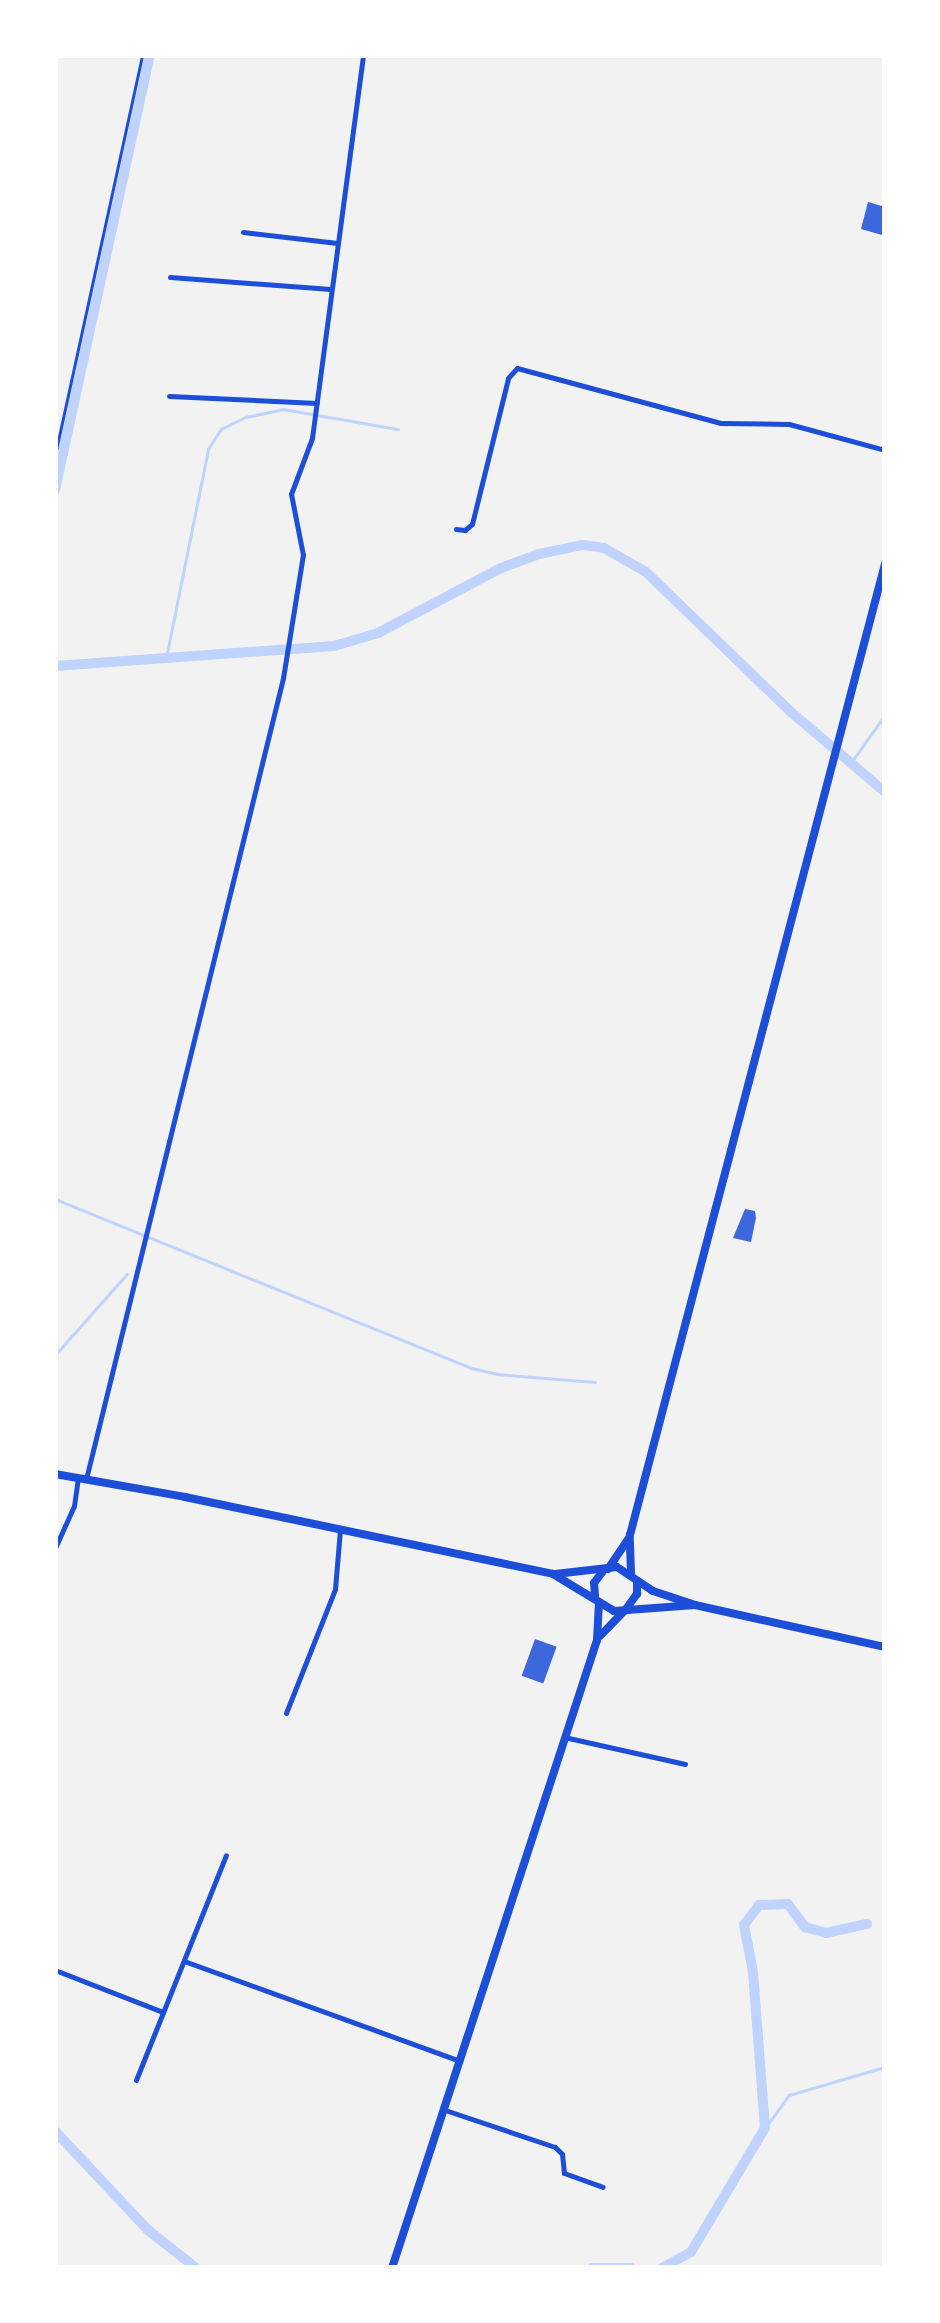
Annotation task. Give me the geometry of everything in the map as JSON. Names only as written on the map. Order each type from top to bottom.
[{"type":"street","points":[[55,1548],[82,1478],[286,662],[303,546],[291,494],[310,451],[363,56]]},
{"type":"street","points":[[243,232],[337,243]]},
{"type":"street","points":[[170,277],[331,288]]},
{"type":"street","points":[[456,529],[465,530],[472,524],[508,378],[518,368],[721,422],[789,424],[885,450]]},
{"type":"street","points":[[169,396],[317,403]]},
{"type":"street","points":[[392,2268],[597,1640],[594,1583],[630,1535],[885,564]]},
{"type":"street","points":[[55,1474],[554,1574],[606,1570],[634,1577],[695,1606],[885,1646]]},
{"type":"street","points":[[286,1713],[334,1595],[340,1529]]},
{"type":"street","points":[[597,1640],[637,1594],[630,1535]]},
{"type":"street","points":[[554,1574],[614,1611],[695,1606]]},
{"type":"street","points":[[564,1737],[685,1764]]},
{"type":"street","points":[[136,2080],[226,1854]]},
{"type":"street","points":[[184,1961],[458,2060]]},
{"type":"street","points":[[55,1970],[163,2012]]},
{"type":"street","points":[[442,2109],[555,2148],[562,2154],[564,2173],[602,2187]]},
{"type":"path","points":[[55,455],[142,55]]},
{"type":"building","points":[[868,202],[885,207],[882,235],[861,229]]},
{"type":"building","points":[[745,1209],[755,1211],[751,1242],[733,1238]]},
{"type":"building","points":[[535,1639],[557,1647],[543,1684],[522,1676]]},
{"type":"waterway","points":[[55,490],[150,55]]},
{"type":"waterway","points":[[166,658],[208,449],[221,429],[246,417],[283,409],[398,429]]},
{"type":"waterway","points":[[55,666],[334,646],[378,633],[501,568],[539,554],[583,545],[604,548],[646,572],[791,712],[885,792]]},
{"type":"waterway","points":[[850,764],[885,715]]},
{"type":"waterway","points":[[55,1199],[472,1368],[497,1374],[595,1382]]},
{"type":"waterway","points":[[55,1355],[127,1274]]},
{"type":"waterway","points":[[662,2268],[691,2252],[765,2128],[753,1972],[744,1925],[759,1905],[788,1904],[805,1927],[826,1933],[867,1924]]},
{"type":"waterway","points":[[765,2128],[789,2095],[885,2067]]},
{"type":"waterway","points":[[55,2131],[148,2230],[196,2268]]},
{"type":"waterway","points":[[592,2268],[631,2268]]}]
